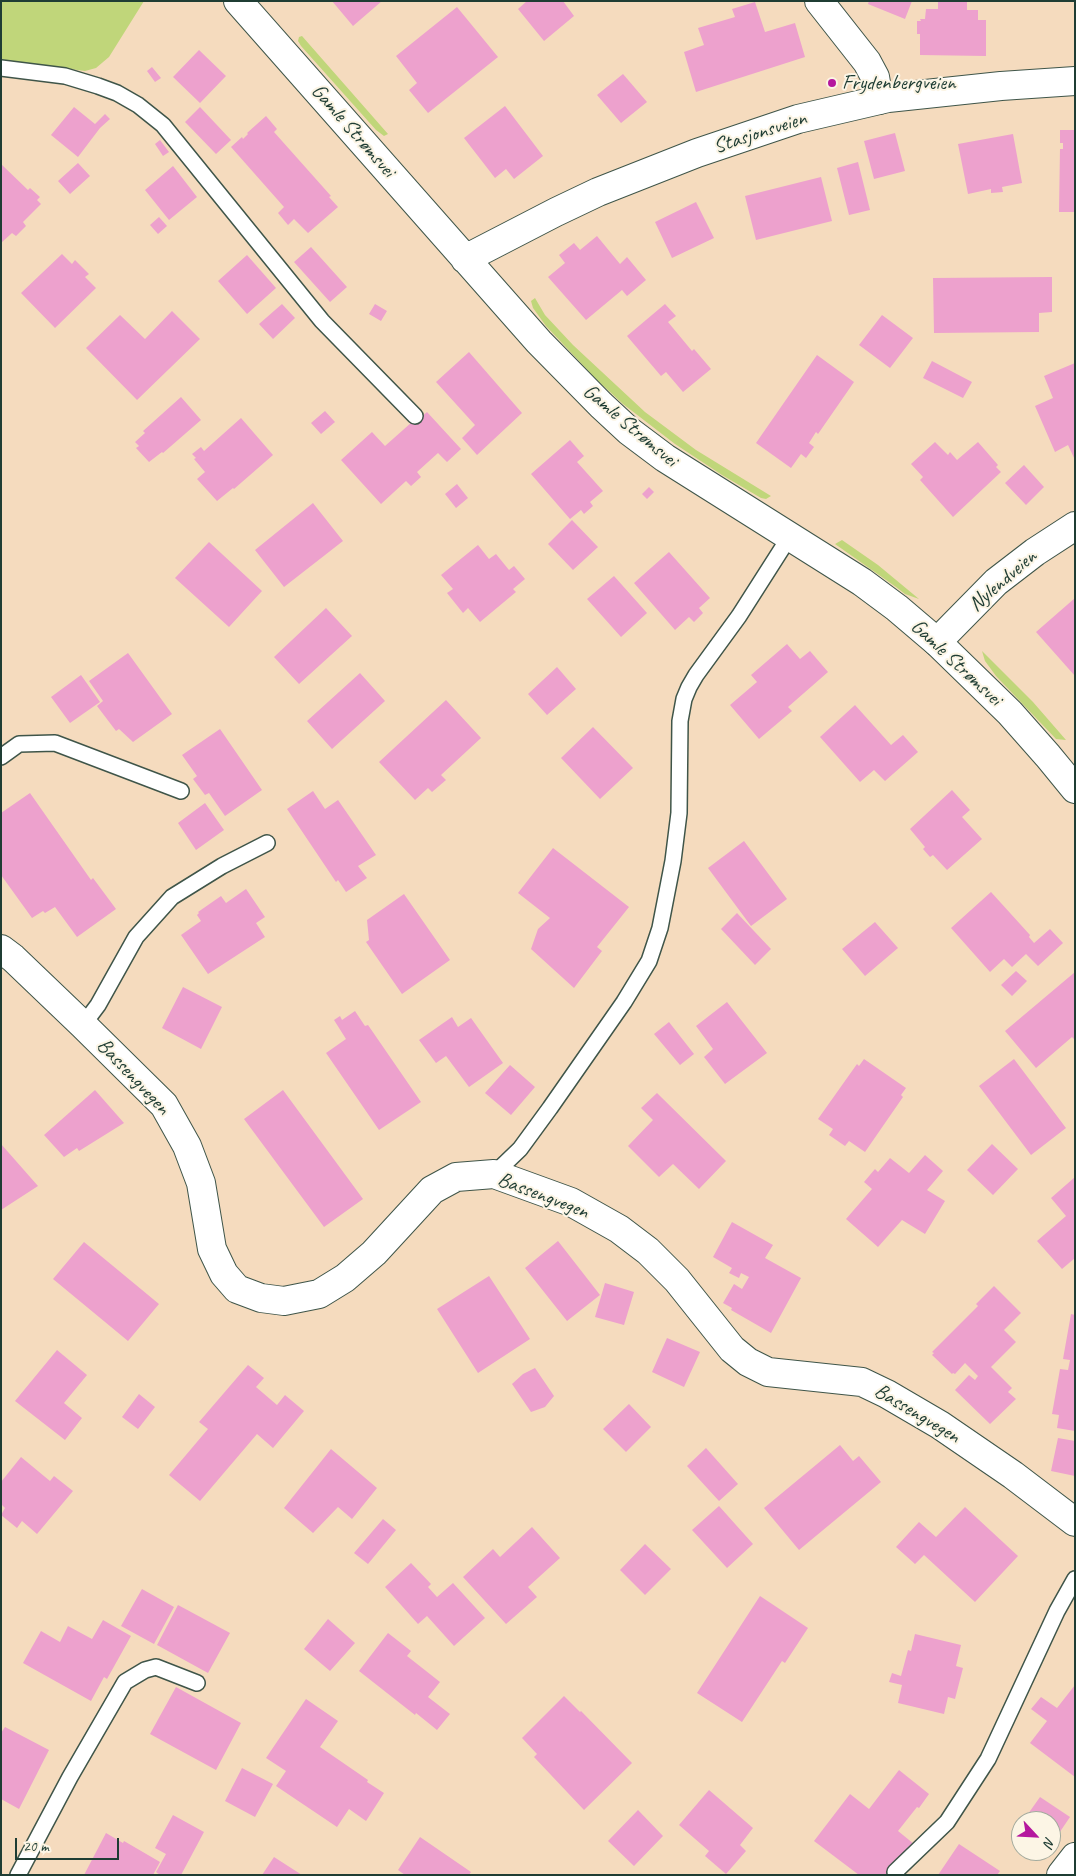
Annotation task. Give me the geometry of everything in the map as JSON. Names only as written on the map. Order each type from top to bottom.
[{"type":"main road","name":"Gamle Strømsvei","points":[[238,1],[539,342],[601,405],[630,431],[695,478],[862,582],[897,608],[937,642],[1010,713],[1075,788]]},
{"type":"main road","points":[[819,1],[867,62],[875,77],[879,100]]},
{"type":"main road","name":"Stasjonsveien","points":[[466,259],[598,192],[667,164],[798,119],[879,100],[955,90],[1075,81]]},
{"type":"main road","name":"Nylendveien","points":[[937,642],[996,582],[1035,552],[1075,526]]},
{"type":"main road","name":"Bassengvegen","points":[[1,949],[84,1025],[164,1105],[187,1146],[202,1183],[212,1249],[224,1274],[236,1288],[261,1298],[284,1301],[319,1294],[345,1278],[374,1253],[432,1190],[456,1177],[494,1174],[570,1202],[619,1229],[648,1251],[677,1280],[732,1349],[748,1362],[768,1372],[862,1382],[887,1394],[940,1425],[997,1464],[1075,1522]]},
{"type":"main road","points":[[1061,1875],[1075,1857]]},
{"type":"lane","points":[[1,68],[65,76],[117,92],[138,105],[163,125],[322,321],[415,416]]},
{"type":"lane","points":[[494,1174],[520,1149],[624,1002],[650,961],[660,928],[673,861],[679,813],[680,721],[684,698],[688,687],[739,616],[790,536]]},
{"type":"lane","points":[[1,757],[19,744],[55,743],[181,791]]},
{"type":"lane","name":"Bassengvegen","points":[[84,1025],[98,1005],[136,937],[172,897],[222,866],[267,843]]},
{"type":"lane","points":[[895,1872],[947,1822],[988,1759],[1057,1611],[1075,1580]]},
{"type":"lane","points":[[18,1875],[70,1777],[125,1682],[146,1670],[156,1667],[197,1683]]},
{"type":"green space","points":[[1,1],[144,1],[109,57],[96,68],[85,71],[1,60]]},
{"type":"green space","points":[[302,36],[388,134],[384,136],[376,130],[301,46],[298,41],[299,37]]},
{"type":"green space","points":[[535,298],[545,315],[573,345],[645,412],[696,450],[771,496],[766,499],[761,498],[722,475],[675,444],[623,404],[596,379],[546,326],[533,308],[531,301]]},
{"type":"green space","points":[[842,540],[878,565],[919,599],[905,594],[835,544]]},
{"type":"green space","points":[[982,651],[1033,702],[1066,740],[1056,739],[996,676],[985,661]]},
{"type":"building","points":[[332,1],[382,1],[353,26]]},
{"type":"building","points":[[527,1],[563,1],[574,16],[544,41],[518,9]]},
{"type":"building","points":[[869,1],[912,1],[905,19],[868,4]]},
{"type":"building","points":[[938,1],[967,1],[967,10],[978,10],[978,20],[986,20],[986,56],[920,55],[920,34],[917,34],[917,21],[925,19],[926,9],[938,9]]},
{"type":"building","points":[[755,2],[765,32],[795,23],[805,57],[696,92],[684,52],[704,45],[698,28],[735,17],[732,9]]},
{"type":"building","points":[[457,7],[498,57],[428,113],[409,90],[417,83],[396,56]]},
{"type":"building","points":[[199,50],[226,76],[200,103],[173,77]]},
{"type":"building","points":[[152,67],[161,78],[155,82],[147,71]]},
{"type":"building","points":[[623,74],[647,102],[621,123],[597,95]]},
{"type":"building","points":[[505,106],[543,156],[514,179],[506,169],[495,178],[464,138]]},
{"type":"building","points":[[74,107],[95,124],[105,114],[110,119],[100,128],[78,157],[51,135]]},
{"type":"building","points":[[200,107],[231,140],[216,154],[185,122]]},
{"type":"building","points":[[266,116],[277,129],[274,132],[331,196],[329,197],[338,207],[308,233],[294,219],[288,225],[278,213],[284,207],[231,147],[242,137],[243,139]]},
{"type":"building","points":[[1060,130],[1075,130],[1075,212],[1059,212],[1060,149],[1063,149],[1063,143],[1060,143]]},
{"type":"building","points":[[895,133],[905,171],[874,179],[864,141]]},
{"type":"building","points":[[1013,134],[1022,183],[1002,187],[1003,192],[991,193],[991,189],[968,194],[958,144]]},
{"type":"building","points":[[160,140],[169,152],[163,156],[155,144]]},
{"type":"building","points":[[858,162],[870,210],[849,215],[837,168]]},
{"type":"building","points":[[78,163],[90,176],[70,194],[58,181]]},
{"type":"building","points":[[1,164],[28,190],[30,188],[40,197],[37,200],[41,204],[23,222],[26,226],[16,236],[12,233],[1,243]]},
{"type":"building","points":[[173,166],[197,197],[169,220],[145,190]]},
{"type":"building","points":[[821,177],[832,221],[756,240],[745,196]]},
{"type":"building","points":[[696,202],[714,238],[672,258],[655,222]]},
{"type":"building","points":[[159,217],[167,226],[158,234],[150,225]]},
{"type":"building","points":[[597,236],[620,264],[627,257],[646,280],[627,296],[622,290],[586,320],[548,277],[565,263],[559,255],[574,243],[580,250]]},
{"type":"building","points":[[311,247],[347,287],[330,302],[294,262]]},
{"type":"building","points":[[62,254],[72,264],[75,260],[89,274],[85,277],[96,288],[55,328],[21,293]]},
{"type":"building","points":[[247,255],[276,288],[247,314],[218,281]]},
{"type":"building","points":[[1052,277],[1052,312],[1039,313],[1039,332],[934,333],[933,278]]},
{"type":"building","points":[[282,304],[295,318],[273,339],[259,324]]},
{"type":"building","points":[[375,304],[387,311],[381,321],[369,314]]},
{"type":"building","points":[[665,304],[676,316],[668,322],[692,351],[694,349],[711,369],[683,392],[666,372],[661,376],[627,336]]},
{"type":"building","points":[[172,311],[200,339],[137,400],[86,348],[120,315],[145,339]]},
{"type":"building","points":[[882,315],[913,338],[890,368],[859,345]]},
{"type":"building","points":[[469,352],[522,413],[477,455],[462,438],[475,425],[436,382]]},
{"type":"building","points":[[817,355],[854,382],[818,434],[816,432],[809,443],[814,447],[806,458],[801,454],[791,468],[756,443]]},
{"type":"building","points":[[932,361],[972,382],[963,398],[923,378]]},
{"type":"building","points":[[1075,363],[1075,460],[1068,445],[1055,452],[1035,406],[1053,398],[1044,376]]},
{"type":"building","points":[[181,397],[201,420],[163,453],[149,462],[136,448],[139,446],[135,442],[145,433],[143,431]]},
{"type":"building","points":[[325,411],[335,422],[321,434],[311,423]]},
{"type":"building","points":[[427,412],[461,449],[447,462],[438,453],[417,472],[421,477],[411,486],[406,481],[381,504],[341,460],[372,432],[385,446],[412,422],[414,423]]},
{"type":"building","points":[[241,418],[273,455],[234,489],[217,501],[197,479],[205,472],[192,454],[201,447],[204,451]]},
{"type":"building","points":[[570,440],[584,456],[577,462],[603,491],[590,502],[593,506],[584,514],[581,510],[570,519],[531,474]]},
{"type":"building","points":[[935,442],[948,455],[950,452],[957,460],[978,442],[998,465],[996,467],[1001,472],[953,517],[920,480],[923,477],[911,464]]},
{"type":"building","points":[[1024,465],[1044,487],[1026,505],[1005,483]]},
{"type":"building","points":[[457,484],[468,498],[456,508],[445,494]]},
{"type":"building","points":[[649,487],[654,492],[647,499],[642,494]]},
{"type":"building","points":[[313,503],[343,541],[284,587],[255,550]]},
{"type":"building","points":[[572,520],[598,547],[573,570],[548,544]]},
{"type":"building","points":[[209,542],[262,591],[229,627],[175,578]]},
{"type":"building","points":[[478,545],[489,559],[496,554],[509,570],[514,566],[525,579],[513,589],[516,592],[480,622],[468,608],[463,613],[447,593],[453,589],[441,575]]},
{"type":"building","points":[[669,552],[710,598],[699,608],[703,613],[694,622],[689,617],[675,630],[634,583]]},
{"type":"building","points":[[614,576],[647,613],[621,637],[587,599]]},
{"type":"building","points":[[1075,598],[1075,676],[1036,632]]},
{"type":"building","points":[[326,608],[352,636],[299,684],[274,657]]},
{"type":"building","points":[[787,644],[800,659],[810,651],[828,672],[788,707],[792,711],[759,739],[730,705],[757,682],[751,675]]},
{"type":"building","points":[[128,653],[172,714],[133,742],[119,729],[116,731],[97,706],[103,701],[89,681]]},
{"type":"building","points":[[557,667],[576,689],[547,715],[528,694]]},
{"type":"building","points":[[360,673],[385,701],[332,749],[307,721]]},
{"type":"building","points":[[81,675],[100,702],[70,723],[51,697]]},
{"type":"building","points":[[446,700],[481,738],[441,775],[446,780],[432,792],[428,788],[415,800],[379,762]]},
{"type":"building","points":[[855,705],[891,745],[903,735],[918,752],[885,781],[874,770],[860,782],[820,737]]},
{"type":"building","points":[[593,727],[633,768],[600,799],[561,758]]},
{"type":"building","points":[[220,729],[262,790],[225,816],[209,793],[205,795],[193,779],[197,776],[182,755]]},
{"type":"building","points":[[952,790],[970,810],[962,817],[982,839],[947,870],[933,855],[930,857],[923,849],[925,847],[910,829]]},
{"type":"building","points":[[313,791],[325,809],[338,800],[376,855],[358,866],[367,878],[346,892],[338,880],[336,882],[287,809]]},
{"type":"building","points":[[30,793],[91,880],[93,878],[116,909],[77,937],[55,907],[45,913],[43,911],[32,918],[1,875],[1,813]]},
{"type":"building","points":[[205,803],[224,830],[196,850],[178,823]]},
{"type":"building","points":[[744,841],[787,899],[751,926],[708,868]]},
{"type":"building","points":[[553,848],[629,907],[597,947],[602,951],[574,988],[531,949],[538,929],[550,918],[518,893]]},
{"type":"building","points":[[246,889],[265,917],[256,923],[265,937],[208,974],[181,935],[201,921],[197,915],[198,912],[221,896],[226,903]]},
{"type":"building","points":[[991,892],[1030,935],[1029,937],[1034,943],[1050,929],[1063,943],[1038,966],[1026,954],[1012,967],[1004,959],[990,972],[951,928]]},
{"type":"building","points":[[404,894],[450,960],[402,994],[366,942],[369,940],[367,920]]},
{"type":"building","points":[[737,913],[771,949],[755,965],[721,929]]},
{"type":"building","points":[[875,922],[898,948],[865,976],[842,949]]},
{"type":"building","points":[[1016,971],[1027,981],[1012,996],[1001,985]]},
{"type":"building","points":[[1075,972],[1075,1040],[1072,1037],[1036,1068],[1005,1031]]},
{"type":"building","points":[[183,987],[222,1007],[201,1049],[162,1028]]},
{"type":"building","points":[[727,1002],[767,1053],[725,1084],[704,1057],[713,1049],[696,1026]]},
{"type":"building","points":[[355,1011],[365,1026],[368,1025],[421,1102],[379,1130],[326,1053],[346,1039],[334,1020],[340,1016],[342,1020]]},
{"type":"building","points":[[452,1017],[458,1027],[471,1018],[503,1063],[469,1087],[446,1056],[436,1063],[419,1040]]},
{"type":"building","points":[[669,1022],[694,1054],[680,1065],[654,1034]]},
{"type":"building","points":[[864,1059],[906,1088],[901,1095],[903,1097],[865,1152],[849,1141],[845,1146],[829,1135],[833,1129],[818,1119],[857,1064],[859,1066]]},
{"type":"building","points":[[1014,1059],[1066,1128],[1031,1155],[979,1086]]},
{"type":"building","points":[[510,1065],[535,1087],[511,1115],[485,1093]]},
{"type":"building","points":[[95,1090],[124,1123],[79,1151],[77,1148],[64,1157],[44,1135]]},
{"type":"building","points":[[283,1090],[363,1199],[324,1227],[244,1119]]},
{"type":"building","points":[[657,1093],[726,1161],[699,1189],[673,1164],[659,1177],[628,1146],[653,1120],[641,1108]]},
{"type":"building","points":[[1,1144],[38,1186],[1,1210]]},
{"type":"building","points":[[992,1144],[1018,1169],[993,1195],[967,1170]]},
{"type":"building","points":[[925,1155],[943,1171],[927,1190],[945,1201],[925,1234],[902,1220],[878,1247],[846,1219],[872,1189],[864,1182],[875,1169],[878,1172],[890,1158],[909,1173]]},
{"type":"building","points":[[1075,1177],[1075,1258],[1062,1269],[1037,1241],[1066,1216],[1051,1198]]},
{"type":"building","points":[[732,1222],[773,1245],[765,1258],[801,1278],[771,1333],[731,1310],[732,1308],[723,1303],[734,1284],[742,1289],[749,1277],[741,1273],[739,1278],[729,1273],[732,1268],[713,1257]]},
{"type":"building","points":[[558,1241],[600,1295],[567,1321],[525,1268]]},
{"type":"building","points":[[84,1242],[159,1304],[128,1341],[53,1279]]},
{"type":"building","points":[[489,1276],[530,1339],[478,1373],[437,1309]]},
{"type":"building","points":[[605,1283],[634,1292],[624,1325],[595,1317]]},
{"type":"building","points":[[994,1286],[1021,1313],[1004,1330],[1016,1342],[991,1367],[1012,1388],[1008,1392],[1016,1399],[990,1424],[955,1390],[969,1375],[975,1380],[978,1376],[965,1363],[955,1374],[952,1374],[932,1355],[934,1353],[932,1352],[978,1306],[976,1304]]},
{"type":"building","points":[[1071,1314],[1075,1315],[1075,1431],[1057,1428],[1059,1415],[1052,1414],[1060,1369],[1068,1370],[1070,1360],[1063,1359]]},
{"type":"building","points":[[667,1338],[700,1352],[684,1387],[652,1372]]},
{"type":"building","points":[[57,1350],[87,1375],[64,1403],[82,1418],[65,1440],[15,1401]]},
{"type":"building","points":[[248,1365],[264,1378],[256,1387],[277,1405],[285,1395],[304,1411],[273,1448],[257,1434],[200,1501],[169,1475],[208,1429],[199,1422]]},
{"type":"building","points":[[535,1368],[554,1396],[545,1407],[531,1412],[512,1384],[523,1374]]},
{"type":"building","points":[[139,1394],[155,1407],[138,1429],[122,1417]]},
{"type":"building","points":[[629,1404],[651,1427],[626,1452],[603,1429]]},
{"type":"building","points":[[1058,1438],[1075,1441],[1075,1476],[1051,1471]]},
{"type":"building","points":[[840,1445],[853,1461],[859,1456],[881,1482],[799,1550],[764,1508]]},
{"type":"building","points":[[706,1448],[738,1484],[719,1501],[687,1466]]},
{"type":"building","points":[[331,1449],[377,1488],[352,1519],[338,1507],[313,1533],[284,1508]]},
{"type":"building","points":[[21,1457],[50,1481],[54,1476],[73,1491],[37,1534],[22,1521],[17,1528],[1,1515],[5,1508],[1,1504],[1,1482]]},
{"type":"building","points":[[719,1506],[753,1544],[727,1568],[692,1530]]},
{"type":"building","points":[[965,1507],[1018,1556],[975,1602],[924,1555],[915,1564],[896,1547],[919,1522],[936,1537]]},
{"type":"building","points":[[383,1519],[396,1530],[368,1564],[354,1553]]},
{"type":"building","points":[[532,1527],[560,1558],[528,1587],[537,1597],[506,1624],[463,1577],[493,1549],[500,1557]]},
{"type":"building","points":[[645,1544],[671,1569],[645,1595],[620,1570]]},
{"type":"building","points":[[411,1563],[431,1584],[428,1587],[437,1597],[453,1583],[485,1618],[454,1646],[427,1616],[418,1624],[385,1587]]},
{"type":"building","points":[[142,1589],[174,1607],[154,1644],[121,1626]]},
{"type":"building","points":[[760,1596],[808,1628],[785,1663],[782,1661],[742,1722],[697,1693]]},
{"type":"building","points":[[178,1605],[230,1633],[208,1673],[157,1645]]},
{"type":"building","points":[[328,1619],[355,1643],[330,1671],[304,1649]]},
{"type":"building","points":[[103,1620],[131,1636],[107,1679],[104,1677],[91,1701],[23,1663],[41,1631],[60,1642],[68,1626],[92,1639]]},
{"type":"building","points":[[388,1633],[411,1651],[407,1656],[440,1682],[428,1697],[450,1714],[437,1730],[359,1671]]},
{"type":"building","points":[[915,1634],[961,1645],[956,1666],[963,1668],[955,1699],[948,1697],[944,1714],[898,1703],[902,1685],[889,1682],[892,1673],[901,1676],[908,1650],[911,1651]]},
{"type":"building","points":[[1075,1685],[1075,1777],[1030,1743],[1047,1721],[1031,1709],[1041,1697],[1057,1708]]},
{"type":"building","points":[[176,1687],[241,1723],[216,1770],[150,1734]]},
{"type":"building","points":[[564,1696],[632,1763],[584,1810],[534,1757],[537,1754],[522,1738]]},
{"type":"building","points":[[306,1699],[338,1721],[320,1747],[384,1793],[366,1821],[349,1809],[337,1827],[276,1786],[286,1771],[266,1758]]},
{"type":"building","points":[[5,1727],[49,1750],[19,1809],[1,1799],[1,1733]]},
{"type":"building","points":[[242,1768],[273,1784],[255,1817],[225,1801]]},
{"type":"building","points":[[899,1770],[929,1794],[898,1831],[914,1844],[890,1875],[859,1875],[814,1841],[850,1794],[869,1809]]},
{"type":"building","points":[[709,1790],[753,1828],[740,1845],[746,1851],[726,1874],[705,1856],[709,1851],[679,1825]]},
{"type":"building","points":[[1040,1797],[1061,1811],[1030,1811]]},
{"type":"building","points":[[638,1810],[663,1836],[634,1866],[608,1841]]},
{"type":"building","points":[[1061,1811],[1070,1817],[1061,1830]]},
{"type":"building","points":[[173,1815],[204,1832],[181,1875],[160,1875],[156,1872],[166,1854],[155,1848]]},
{"type":"building","points":[[106,1833],[160,1862],[153,1875],[84,1875]]},
{"type":"building","points":[[420,1837],[471,1872],[469,1875],[405,1875],[398,1870]]},
{"type":"building","points":[[959,1844],[1000,1871],[997,1875],[938,1875]]},
{"type":"building","points":[[274,1857],[302,1875],[262,1875]]},
{"type":"place","name":"Frydenbergveien","points":[[832,83]]}]
